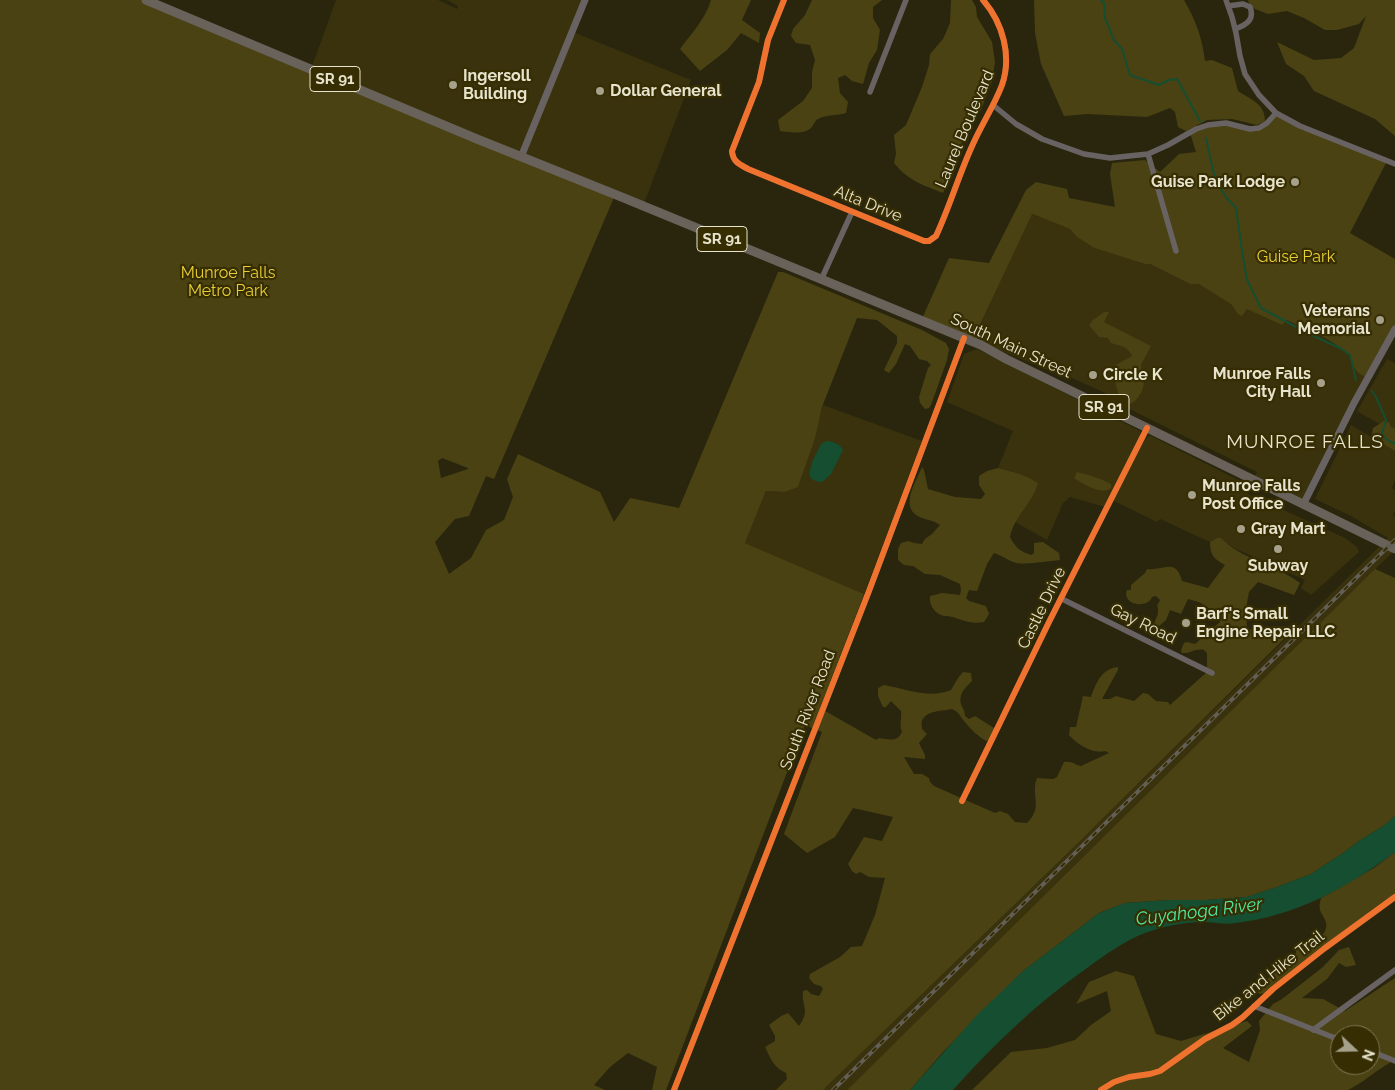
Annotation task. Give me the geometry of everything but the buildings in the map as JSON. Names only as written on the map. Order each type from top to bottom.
[{"type":"main road","name":"SR 91","points":[[146,0],[821,280]]},
{"type":"main road","name":"South Main Street","points":[[821,280],[981,345],[1303,505]]},
{"type":"main road","name":"SR 91","points":[[1303,505],[1395,549]]},
{"type":"street","points":[[521,157],[585,0]]},
{"type":"street","name":"Alta Drive","points":[[784,0],[768,40],[759,82],[732,151],[738,164],[924,241],[929,241],[936,236],[946,214]]},
{"type":"street","points":[[870,92],[906,0]]},
{"type":"street","name":"Laurel Boulevard","points":[[946,214],[973,143],[993,105],[1002,85],[1004,75],[1006,53],[1003,37],[998,21],[983,0]]},
{"type":"street","points":[[1236,29],[1248,23],[1251,19],[1252,11],[1250,7],[1244,4],[1227,3],[1236,29],[1245,74],[1255,90],[1276,113],[1300,126],[1395,164]]},
{"type":"street","points":[[993,105],[1016,124],[1042,139],[1075,151],[1110,158],[1148,154],[1202,127],[1215,124],[1226,123],[1250,129],[1259,128],[1267,123],[1276,113]]},
{"type":"street","points":[[1148,154],[1176,251]]},
{"type":"street","points":[[821,280],[852,212]]},
{"type":"street","points":[[1303,505],[1354,403],[1395,328]]},
{"type":"street","name":"South River Road","points":[[674,1090],[869,592],[964,338]]},
{"type":"street","name":"Castle Drive","points":[[962,801],[1147,428]]},
{"type":"street","name":"Gay Road","points":[[1062,599],[1212,673]]},
{"type":"street","points":[[1313,1030],[1395,970]]},
{"type":"street","points":[[1254,1006],[1330,1036]]},
{"type":"street","points":[[1380,1055],[1395,1061]]},
{"type":"shaded area","points":[[336,0],[438,0],[457,9],[458,6],[447,0],[585,0],[573,32],[691,80],[643,206],[311,69]]},
{"type":"shaded area","points":[[1031,214],[1070,229],[1077,237],[1094,248],[1150,264],[1190,284],[1194,277],[1282,325],[1287,320],[1318,335],[1340,348],[1352,358],[1355,370],[1366,378],[1303,505],[1253,480],[1257,472],[1105,397],[1105,393],[974,339]]},
{"type":"shaded area","points":[[977,349],[1140,431],[1140,438],[1105,507],[1070,497],[1063,503],[1047,540],[1015,522],[1020,514],[1017,473],[998,468],[1013,431],[947,402],[964,354]]},
{"type":"shaded area","points":[[1387,359],[1395,363],[1395,433],[1357,411]]},
{"type":"shaded area","points":[[823,405],[922,441],[864,594],[745,543],[766,491],[785,492],[798,487],[814,442]]},
{"type":"shaded area","points":[[1351,425],[1395,451],[1395,480],[1392,488],[1395,490],[1395,511],[1393,514],[1395,518],[1395,550],[847,1090],[823,1090],[1074,847],[1388,538],[1351,516],[1315,499]]},
{"type":"shaded area","points":[[1148,436],[1248,485],[1244,492],[1345,538],[1357,547],[1359,552],[1311,595],[1301,588],[1305,580],[1236,549],[1221,538],[1210,542],[1160,519],[1157,522],[1112,500],[1141,445]]},
{"type":"green space","name":"Munroe Falls Metro Park","points":[[0,0],[146,0],[615,195],[494,479],[486,476],[469,516],[455,519],[435,542],[449,574],[471,558],[486,530],[504,520],[513,497],[507,479],[518,454],[600,492],[614,522],[630,498],[679,508],[778,272],[783,272],[922,330],[946,343],[949,349],[931,405],[925,409],[920,403],[919,397],[928,368],[931,365],[927,361],[919,359],[910,346],[905,344],[896,364],[889,373],[884,370],[897,343],[897,336],[877,320],[857,318],[822,407],[814,442],[798,487],[785,492],[766,491],[745,543],[864,594],[820,708],[876,740],[879,738],[895,739],[902,732],[901,711],[891,701],[886,707],[883,707],[878,696],[878,688],[884,685],[918,692],[943,693],[951,690],[963,672],[971,673],[972,681],[963,691],[960,700],[965,716],[969,719],[975,716],[994,728],[994,733],[990,740],[986,741],[974,732],[958,713],[952,709],[927,715],[922,721],[922,729],[927,734],[919,743],[925,759],[904,757],[914,774],[922,774],[929,778],[934,786],[995,813],[1000,811],[1008,814],[1015,822],[1027,823],[1035,811],[1035,784],[1037,778],[1053,779],[1057,777],[1064,762],[1081,766],[1109,753],[1086,748],[1069,735],[1070,727],[1076,727],[1083,696],[1091,697],[1097,682],[1103,674],[1112,668],[1118,667],[1102,699],[1110,699],[1116,696],[1134,701],[1143,693],[1148,694],[1156,701],[1168,702],[1170,705],[1207,672],[1207,653],[1204,650],[1182,653],[1181,650],[1184,643],[1195,644],[1220,622],[1217,613],[1199,602],[1188,599],[1181,614],[1170,610],[1166,620],[1158,627],[1153,626],[1158,614],[1157,606],[1160,600],[1156,596],[1145,603],[1135,604],[1126,595],[1127,590],[1131,590],[1131,585],[1147,569],[1173,567],[1182,581],[1208,588],[1225,565],[1213,556],[1210,546],[1210,542],[1221,538],[1248,557],[1300,583],[1294,595],[1258,582],[1249,592],[1246,608],[1247,630],[1298,625],[1074,847],[823,1090],[776,1090],[787,1079],[786,1073],[775,1065],[765,1047],[775,1041],[775,1036],[769,1025],[788,1013],[799,1026],[805,1012],[803,991],[807,990],[811,994],[819,996],[823,989],[821,986],[814,984],[809,978],[810,974],[840,957],[851,947],[862,946],[875,915],[885,878],[869,877],[860,872],[856,874],[848,864],[864,837],[882,841],[893,817],[853,808],[835,837],[807,853],[784,834],[822,732],[805,725],[666,1090],[652,1090],[657,1067],[628,1053],[610,1067],[594,1085],[605,1090],[0,1090]],"holes":[[[442,458],[468,468],[441,478],[438,461]]]},
{"type":"green space","points":[[711,0],[751,0],[742,20],[760,33],[759,43],[741,33],[727,50],[700,71],[680,49],[702,19]]},
{"type":"green space","points":[[812,0],[882,0],[873,7],[873,18],[880,30],[877,50],[869,63],[863,84],[852,81],[845,75],[838,78],[840,93],[848,102],[846,113],[821,117],[816,120],[811,128],[804,132],[780,131],[778,120],[803,101],[812,88],[812,72],[815,60],[810,45],[796,43],[791,36],[793,29],[805,15]]},
{"type":"green space","points":[[951,0],[972,0],[976,7],[977,17],[992,42],[995,62],[992,81],[981,110],[970,121],[956,163],[943,193],[922,185],[899,169],[894,163],[896,154],[894,135],[906,125],[922,87],[929,65],[930,54],[943,39],[950,23]]},
{"type":"green space","points":[[1034,0],[1184,0],[1198,29],[1205,61],[1212,60],[1232,68],[1238,91],[1260,106],[1263,110],[1265,121],[1257,125],[1232,119],[1207,120],[1186,131],[1178,127],[1175,112],[1170,108],[1147,117],[1088,114],[1064,116],[1041,64],[1035,33]]},
{"type":"green space","points":[[1248,0],[1395,0],[1395,136],[1375,119],[1314,91],[1304,76],[1286,64],[1277,42],[1314,60],[1341,58],[1354,48],[1366,16],[1359,24],[1337,30],[1325,30],[1287,11],[1268,14],[1250,7]]},
{"type":"green space","name":"Guise Park","points":[[1276,113],[1387,161],[1350,233],[1395,259],[1395,329],[1368,379],[1356,370],[1352,358],[1342,349],[1311,331],[1287,320],[1282,325],[1247,309],[1242,316],[1238,314],[1231,304],[1199,284],[1190,284],[1150,264],[1094,248],[1077,237],[1070,229],[1032,214],[972,342],[921,321],[949,258],[989,263],[1026,190],[1036,182],[1067,189],[1069,198],[1115,207],[1110,174],[1112,163],[1145,160],[1160,172],[1179,154],[1196,152],[1190,133],[1210,125],[1259,128]]},
{"type":"green space","points":[[1104,312],[1109,312],[1104,322],[1151,346],[1141,365],[1142,374],[1144,374],[1143,388],[1134,402],[1130,404],[1120,401],[1114,369],[1116,365],[1132,356],[1128,350],[1111,343],[1108,338],[1099,337],[1089,325]]},
{"type":"green space","points":[[1384,421],[1390,423],[1390,426],[1395,429],[1395,451],[1371,437],[1373,428]]},
{"type":"green space","points":[[922,467],[928,489],[955,497],[981,499],[985,494],[979,485],[979,476],[987,471],[998,468],[1017,473],[1038,483],[1032,497],[1015,523],[1010,537],[1018,549],[1032,555],[1034,553],[1034,543],[1043,542],[1059,553],[1060,560],[1016,563],[994,553],[987,564],[977,591],[969,590],[966,598],[969,601],[986,606],[989,614],[984,622],[968,622],[938,614],[932,607],[930,596],[942,593],[960,595],[960,584],[940,575],[925,574],[913,566],[904,565],[898,560],[898,549],[901,543],[908,541],[922,544],[940,525],[922,518],[911,509],[910,496]]},
{"type":"green space","points":[[1077,472],[1107,482],[1111,484],[1111,488],[1103,491],[1087,486],[1074,478]]},
{"type":"green space","points":[[1375,569],[1395,578],[1395,816],[1385,825],[1311,874],[1247,897],[1125,903],[1099,913],[1022,972],[943,1052],[910,1090],[847,1090]]},
{"type":"green space","points":[[1395,852],[1395,896],[1334,938],[1267,993],[1260,994],[1257,992],[1272,974],[1296,953],[1296,949],[1307,947],[1311,940],[1323,934],[1326,929],[1326,923],[1320,910],[1321,898],[1374,868]]},
{"type":"green space","points":[[1349,947],[1356,965],[1346,967],[1339,963],[1327,979],[1302,998],[1323,999],[1345,1011],[1395,978],[1395,1060],[1380,1069],[1380,1025],[1330,1025],[1330,1075],[1372,1075],[1348,1090],[972,1090],[1011,1052],[1047,1048],[1075,1040],[1091,1025],[1111,1011],[1107,991],[1076,1004],[1089,982],[1116,971],[1134,976],[1156,1034],[1181,1041],[1247,1021],[1252,1026],[1223,1048],[1249,1062],[1260,1030],[1259,1021],[1273,1004],[1323,967],[1339,950]]},
{"type":"water","points":[[828,441],[837,444],[843,450],[831,474],[822,482],[816,481],[810,475],[811,466],[822,443]]},
{"type":"water","name":"Cuyahoga River","points":[[1395,816],[1395,852],[1359,877],[1299,907],[1257,920],[1231,924],[1204,922],[1182,924],[1159,928],[1137,936],[1108,953],[1033,1010],[984,1056],[953,1090],[910,1090],[977,1015],[1022,972],[1099,913],[1125,903],[1247,897],[1311,874],[1385,825]]},
{"type":"waterway","points":[[1101,0],[1104,3],[1105,18],[1114,40],[1122,49],[1130,75],[1159,85],[1169,80],[1177,79],[1200,121]]},
{"type":"waterway","points":[[1206,138],[1215,179],[1226,197],[1236,208],[1247,280],[1261,308],[1307,333],[1340,348],[1350,355],[1356,380]]},
{"type":"waterway","points":[[1372,391],[1386,420],[1382,434],[1386,439],[1395,444]]},
{"type":"railway","points":[[833,1090],[1395,540]]},
{"type":"cycle path","points":[[784,0],[768,40],[759,82],[732,151],[734,158],[748,169],[924,241],[929,241],[936,236],[968,155],[999,93],[1005,74],[1006,51],[1004,40],[996,19],[983,0]]},
{"type":"cycle path","points":[[674,1090],[869,591],[964,338]]},
{"type":"cycle path","points":[[962,801],[1049,622],[1147,428]]},
{"type":"cycle path","name":"Bike and Hike Trail","points":[[1101,1090],[1114,1082],[1129,1077],[1160,1071],[1205,1039],[1232,1025],[1273,989],[1325,948],[1395,897]]},
{"type":"place","name":"Ingersoll Building","points":[[453,85]]},
{"type":"place","name":"Dollar General","points":[[600,91]]},
{"type":"place","name":"Guise Park Lodge","points":[[1295,182]]},
{"type":"place","name":"Veterans Memorial","points":[[1380,320]]},
{"type":"place","name":"Circle K","points":[[1093,375]]},
{"type":"place","name":"Munroe Falls City Hall","points":[[1321,383]]},
{"type":"place","name":"Munroe Falls Post Office","points":[[1192,495]]},
{"type":"place","name":"Gray Mart","points":[[1241,529]]},
{"type":"place","name":"Subway","points":[[1278,549]]},
{"type":"place","name":"Barf's Small Engine Repair LLC","points":[[1186,623]]},
{"type":"district","name":"MUNROE FALLS","points":[[1305,442]]}]
